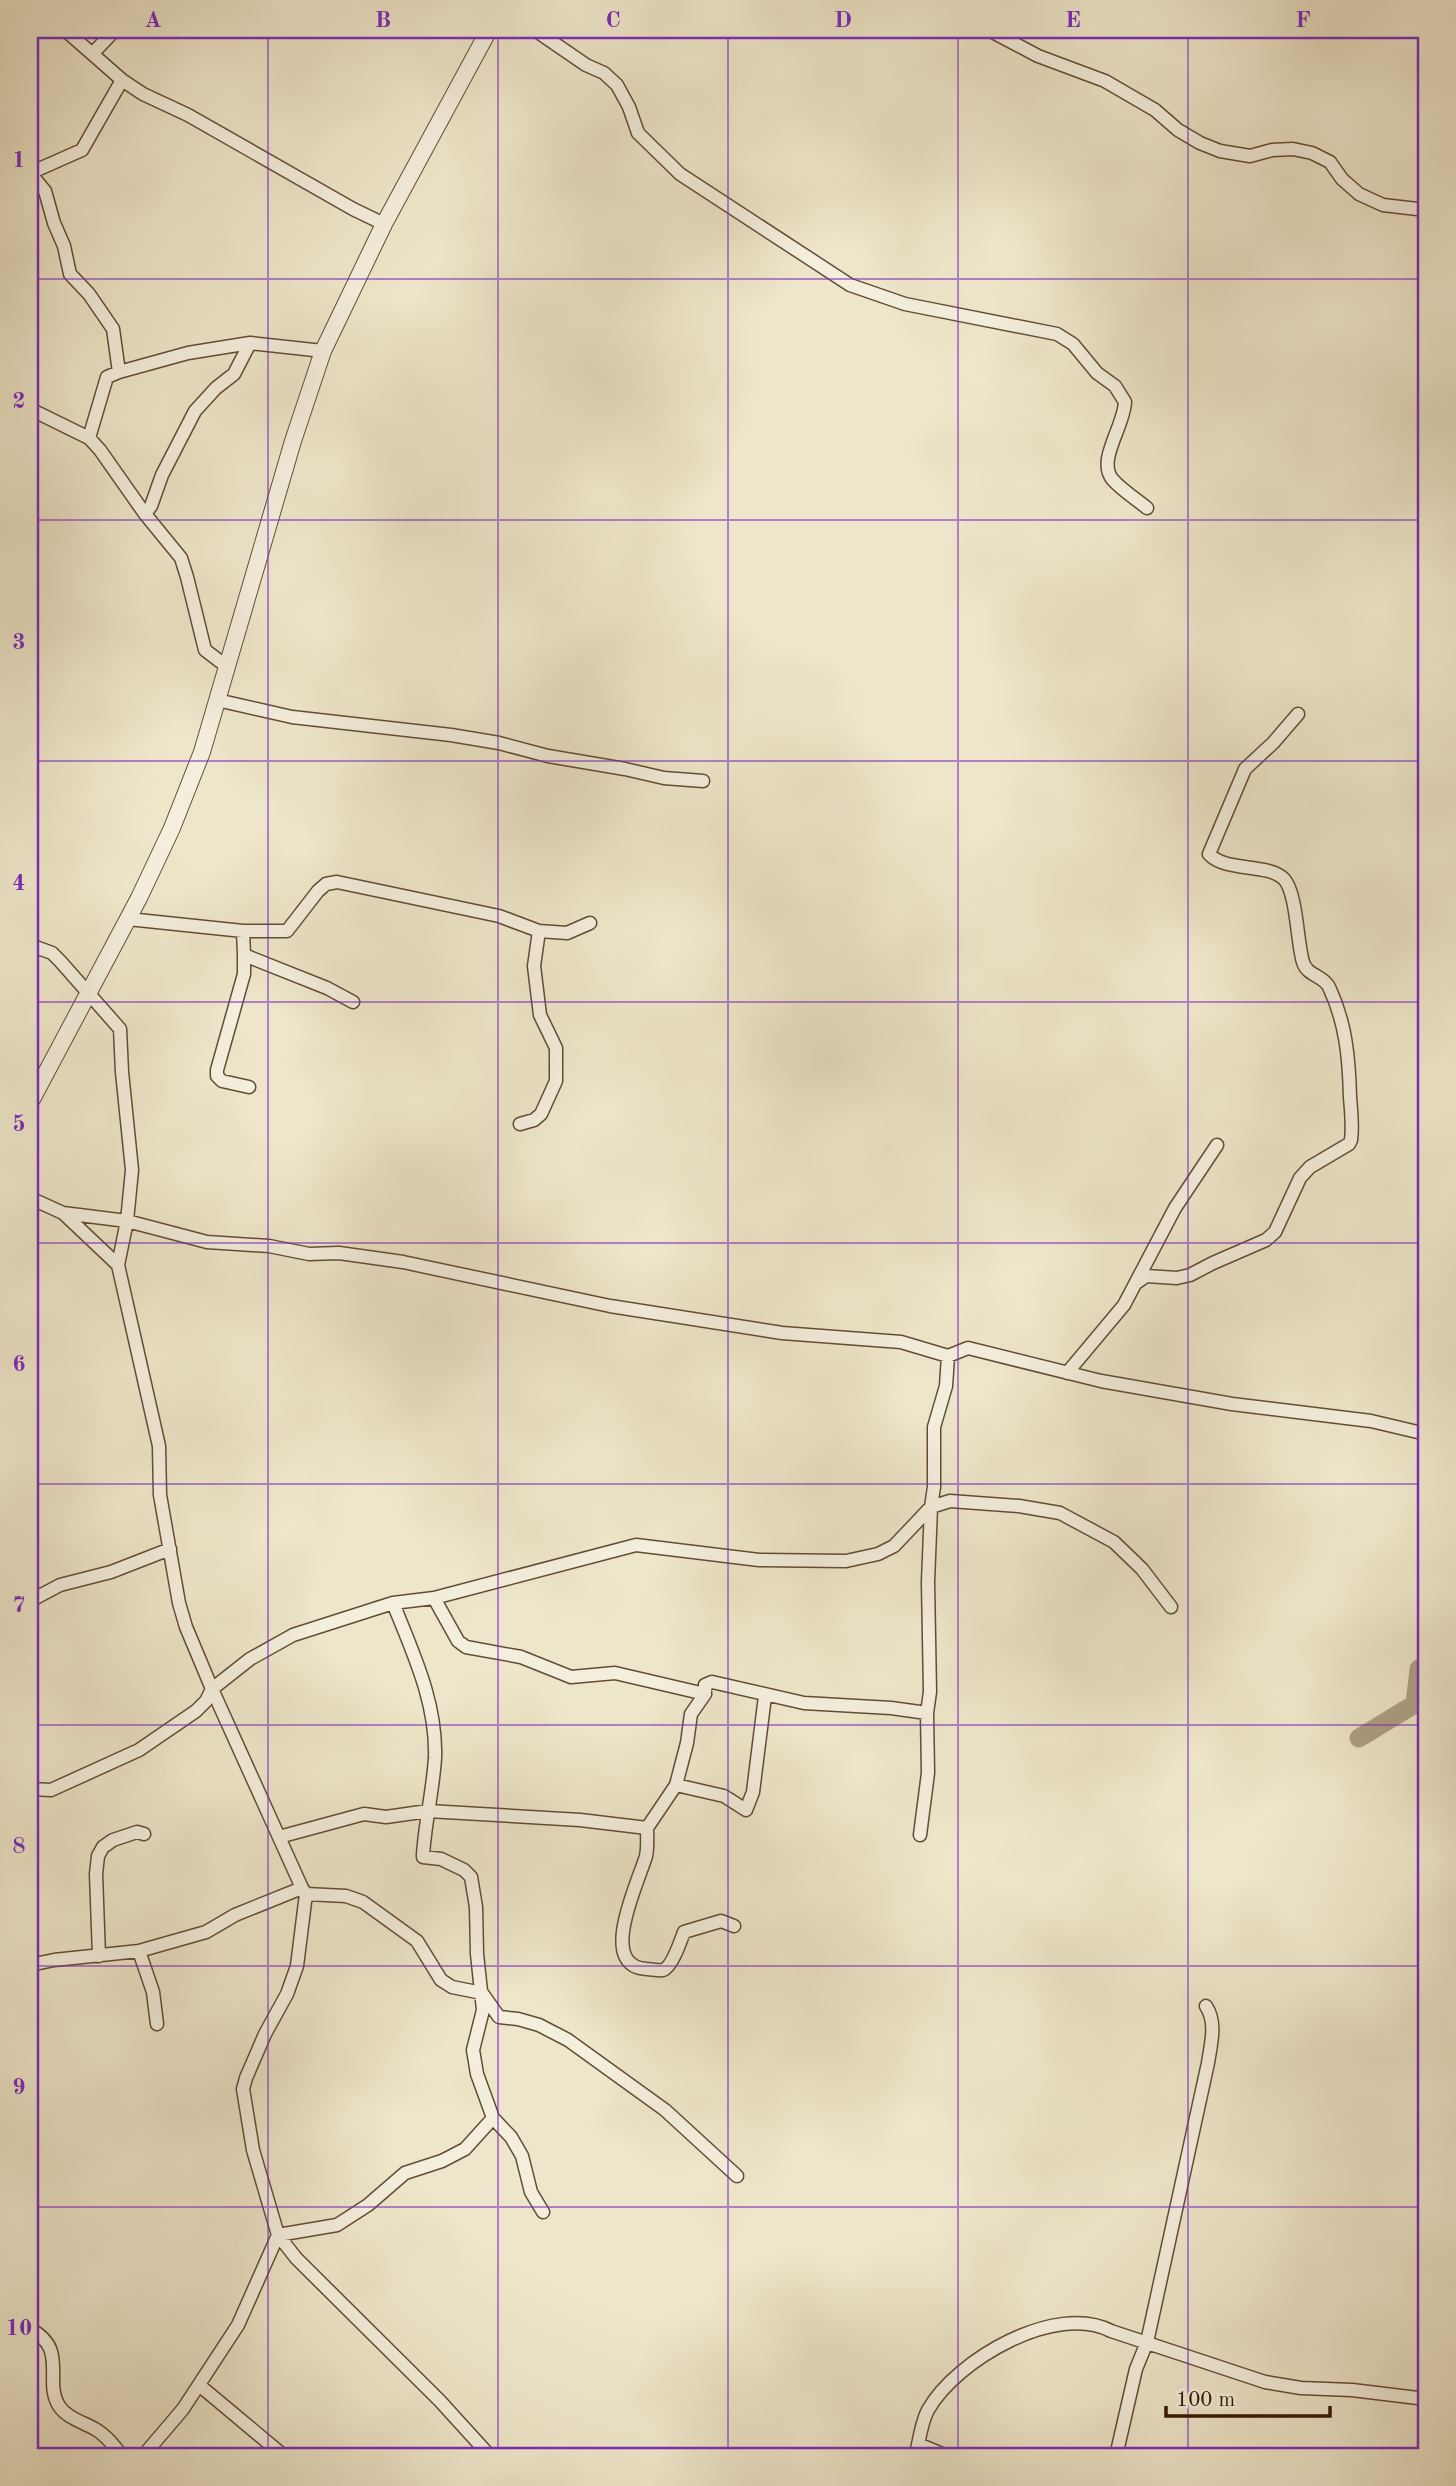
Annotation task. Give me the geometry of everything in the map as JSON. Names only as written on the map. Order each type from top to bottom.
[{"type":"street","points":[[65,30],[122,80],[143,93],[188,115],[384,224]]},
{"type":"street","points":[[93,53],[115,30]]},
{"type":"street","points":[[30,1103],[128,919],[172,828],[202,752],[293,440],[323,351],[384,224],[489,30]]},
{"type":"street","points":[[535,30],[586,65],[604,73],[617,85],[629,107],[638,133],[680,174],[850,285],[905,304],[1057,334],[1073,344],[1097,373],[1115,386],[1125,402],[1121,426],[1107,455],[1108,467],[1111,478],[1147,508]]},
{"type":"street","points":[[989,30],[1038,55],[1105,81],[1155,110],[1178,130],[1200,143],[1220,151],[1250,156],[1272,150],[1293,149],[1312,153],[1329,162],[1342,179],[1359,194],[1383,205],[1426,210]]},
{"type":"street","points":[[119,372],[113,329],[89,294],[70,274],[46,191],[30,173],[82,150],[122,80]]},
{"type":"street","points":[[89,438],[107,377],[119,372],[188,353],[250,343],[323,351]]},
{"type":"street","points":[[145,514],[195,411],[216,388],[234,374],[250,343]]},
{"type":"street","points":[[30,409],[89,438],[181,558],[205,650],[226,666]]},
{"type":"street","points":[[217,700],[292,718],[475,739],[664,778],[703,781]]},
{"type":"street","points":[[1136,1283],[1146,1276],[1177,1278],[1190,1275],[1266,1240],[1275,1232],[1300,1178],[1310,1167],[1349,1144],[1351,1140],[1349,1052],[1345,1031],[1326,982],[1304,967],[1298,925],[1287,883],[1275,874],[1213,859],[1209,854],[1245,769],[1273,743],[1298,714]]},
{"type":"street","points":[[128,919],[243,931],[287,931],[318,891],[326,884],[337,882],[499,916],[539,931],[567,933],[590,923]]},
{"type":"street","points":[[243,931],[244,974],[217,1076],[222,1081],[249,1087]]},
{"type":"street","points":[[520,1124],[534,1120],[541,1114],[556,1081],[556,1048],[540,1015],[534,966],[539,931]]},
{"type":"street","points":[[30,945],[52,954],[120,1030],[132,1170],[127,1222],[118,1265],[159,1446],[160,1495],[179,1603],[212,1689],[304,1891],[297,1966],[287,1994],[260,2045],[243,2089],[253,2150],[278,2235],[296,2258],[440,2401],[490,2456]]},
{"type":"street","points":[[244,954],[327,988],[353,1002]]},
{"type":"street","points":[[1067,1373],[1124,1305],[1175,1208],[1217,1144]]},
{"type":"street","points":[[30,1198],[63,1213],[127,1222],[207,1242],[270,1246],[309,1254],[339,1253],[403,1262],[610,1306],[782,1333],[901,1342],[948,1356],[968,1348],[1101,1381],[1232,1404],[1371,1421],[1426,1434]]},
{"type":"street","points":[[63,1213],[118,1265]]},
{"type":"street","points":[[920,1835],[928,1773],[928,1582],[934,1488],[934,1427],[946,1386],[948,1356]]},
{"type":"street","points":[[30,1789],[51,1790],[139,1750],[196,1711],[206,1701],[212,1689],[250,1659],[293,1635],[393,1603],[434,1598],[636,1545],[759,1560],[846,1561],[878,1554],[894,1546],[931,1507],[950,1501],[1019,1506],[1060,1513],[1114,1542],[1142,1569],[1171,1607]]},
{"type":"street","points":[[30,1601],[60,1585],[111,1572],[170,1549]]},
{"type":"street","points":[[434,1598],[458,1641],[466,1647],[521,1657],[571,1677],[615,1673],[705,1695]]},
{"type":"street","points":[[393,1603],[427,1692],[435,1758],[423,1857],[441,1859],[464,1870],[471,1877],[476,1907],[477,1954],[483,2010],[473,2050],[477,2074],[494,2118],[511,2137],[522,2156],[531,2192],[543,2212]]},
{"type":"street","points":[[734,1926],[721,1921],[684,1932],[681,1944],[664,1970],[640,1969],[625,1958],[623,1944],[626,1910],[647,1853],[647,1828],[676,1784],[687,1743],[691,1714],[705,1695],[705,1685],[712,1682],[804,1703],[927,1713]]},
{"type":"street","points":[[676,1784],[724,1796],[746,1810],[753,1792],[765,1696]]},
{"type":"street","points":[[279,1837],[364,1814],[386,1817],[428,1811],[580,1820],[647,1828]]},
{"type":"street","points":[[99,1956],[96,1874],[98,1856],[103,1847],[113,1840],[137,1832],[144,1834]]},
{"type":"street","points":[[30,1965],[139,1951],[206,1932],[235,1915],[304,1891],[345,1896],[363,1902],[417,1941],[441,1979],[453,1987],[482,1993],[499,2017],[539,2025],[568,2040],[665,2110],[737,2176]]},
{"type":"street","points":[[139,1951],[153,1992],[157,2024]]},
{"type":"street","points":[[1116,2456],[1133,2379],[1147,2342],[1208,2063],[1213,2023],[1212,2015],[1206,2006]]},
{"type":"street","points":[[278,2235],[337,2225],[368,2205],[405,2174],[442,2161],[465,2148],[494,2118]]},
{"type":"street","points":[[143,2456],[199,2385],[238,2325],[278,2235]]},
{"type":"street","points":[[947,2456],[917,2450],[928,2410],[958,2373],[1030,2330],[1065,2322],[1100,2325],[1265,2382],[1301,2388],[1352,2390],[1426,2399]]},
{"type":"street","points":[[30,2329],[45,2338],[50,2351],[58,2405],[80,2422],[97,2430],[122,2456]]},
{"type":"street","points":[[199,2385],[284,2456]]},
{"type":"waterway","points":[[1359,1738],[1415,1704],[1419,1669],[1426,1669]]}]
